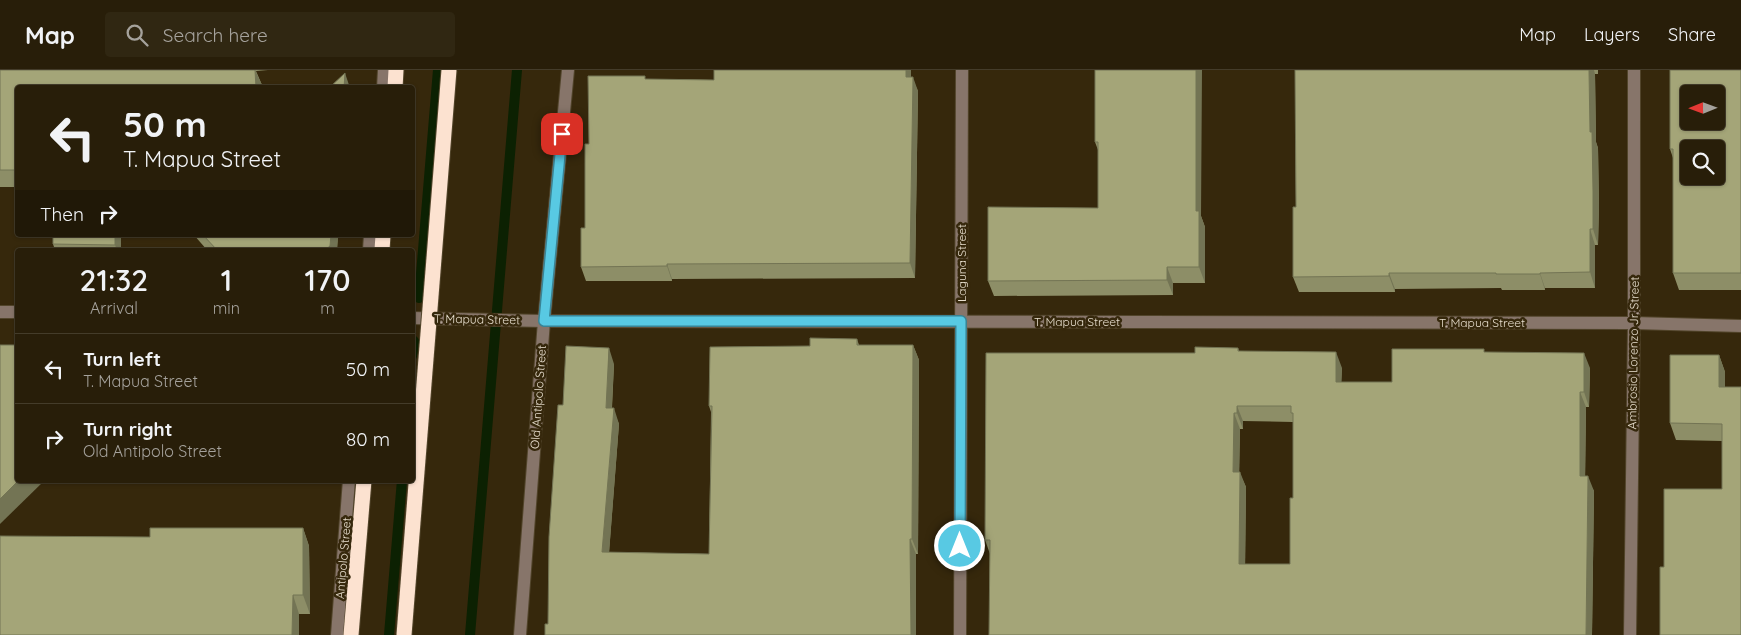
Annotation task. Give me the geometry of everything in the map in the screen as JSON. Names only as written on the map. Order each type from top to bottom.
[{"type":"highway","points":[[395,85],[396,70]]},
{"type":"highway","points":[[404,635],[449,70]]},
{"type":"highway","points":[[351,635],[364,483]]},
{"type":"street","points":[[383,85],[384,70]]},
{"type":"street","name":"Old Antipolo Street","points":[[520,635],[544,321],[568,70]]},
{"type":"street","name":"Laguna Street","points":[[960,635],[962,70]]},
{"type":"street","name":"Ambrosio Lorenzo Jr. Street","points":[[1630,635],[1634,323],[1634,70]]},
{"type":"street","points":[[0,312],[15,312]]},
{"type":"street","name":"T. Mapua Street","points":[[415,318],[544,321],[1634,323],[1741,326]]},
{"type":"street","name":"Antipolo Street","points":[[337,635],[350,483]]},
{"type":"building","points":[[0,70],[255,70],[256,85],[15,85],[15,170],[0,170]]},
{"type":"building","points":[[714,70],[906,70],[906,77],[913,77],[910,263],[667,264],[667,266],[581,267],[581,228],[585,228],[585,144],[589,144],[588,76],[645,76],[645,79],[714,80]]},
{"type":"building","points":[[1095,70],[1196,70],[1196,211],[1199,211],[1199,267],[1167,267],[1167,280],[988,281],[988,207],[1098,208],[1098,142],[1095,142]]},
{"type":"building","points":[[1295,70],[1589,70],[1593,191],[1593,229],[1590,229],[1590,272],[1540,274],[1389,273],[1389,276],[1293,277],[1293,207],[1296,207]]},
{"type":"building","points":[[1670,70],[1741,70],[1741,273],[1673,273],[1673,149],[1670,149]]},
{"type":"building","points":[[345,73],[344,85],[332,85]]},
{"type":"building","points":[[53,237],[115,237],[115,245],[53,244]]},
{"type":"building","points":[[205,237],[331,237],[330,246],[328,248],[215,248]]},
{"type":"building","points":[[810,338],[857,339],[857,345],[913,345],[912,539],[910,539],[911,635],[545,635],[545,624],[548,624],[549,537],[558,405],[563,405],[566,346],[609,348],[606,408],[614,408],[602,552],[709,554],[712,406],[709,406],[710,347],[810,346]]},
{"type":"building","points":[[0,345],[15,345],[16,483],[0,499]]},
{"type":"building","points":[[1195,347],[1238,348],[1238,351],[1336,352],[1336,382],[1392,382],[1392,349],[1484,349],[1484,352],[1584,353],[1584,392],[1580,392],[1580,476],[1588,476],[1586,635],[989,635],[990,540],[985,540],[986,353],[1195,353]],"holes":[[[1237,406],[1291,406],[1291,413],[1293,413],[1293,498],[1290,498],[1290,564],[1239,564],[1240,472],[1233,472],[1234,413],[1237,413]]]},
{"type":"building","points":[[1670,355],[1719,355],[1719,387],[1741,387],[1741,635],[1660,635],[1660,567],[1664,567],[1664,489],[1722,489],[1722,424],[1670,423]]},
{"type":"building","points":[[150,528],[303,528],[303,595],[293,595],[292,635],[0,635],[0,536],[150,537]]},
{"type":"waterway","points":[[419,298],[438,70]]},
{"type":"waterway","points":[[470,635],[517,70]]},
{"type":"waterway","points":[[389,635],[402,483]]},
{"type":"route","points":[[562,134],[544,321],[961,321],[960,546]]}]
